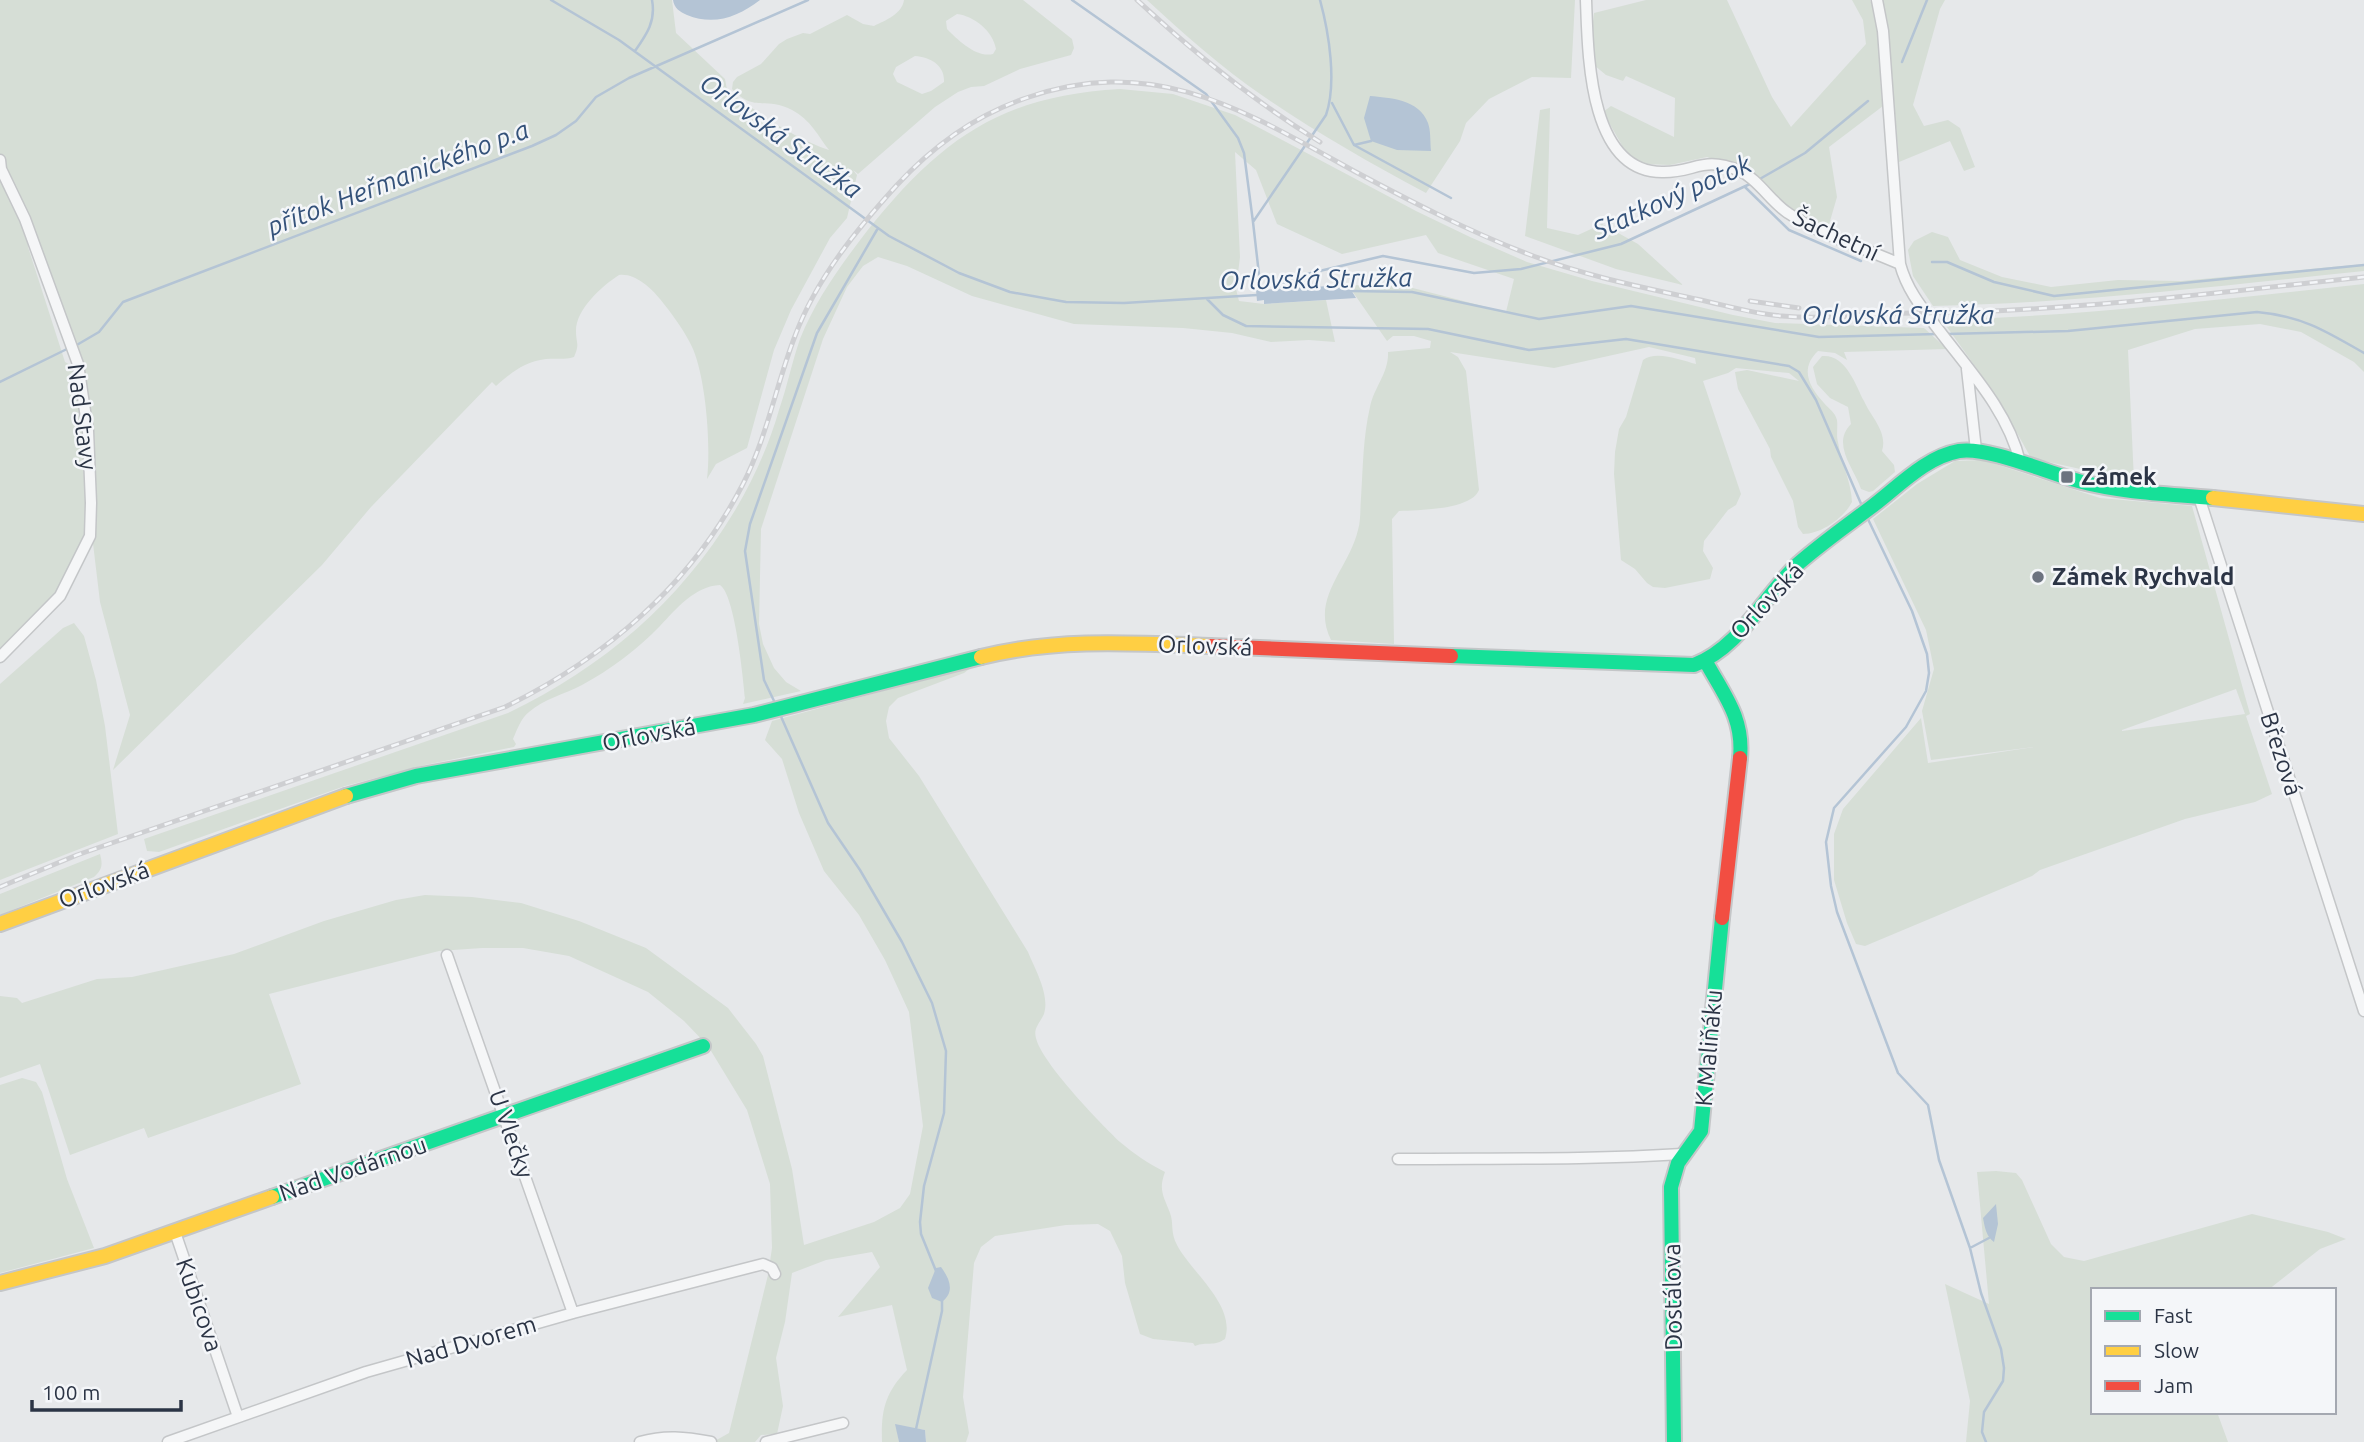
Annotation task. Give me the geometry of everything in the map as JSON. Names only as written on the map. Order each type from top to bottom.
[{"type":"main road","name":"Orlovská","points":[[0,925],[351,794],[416,776],[777,710],[983,656],[1042,645],[1084,642],[1669,665],[1706,662],[1737,635],[1778,584],[1799,564],[1864,512],[1931,463],[1952,452],[1976,450],[2095,485],[2364,514]]},
{"type":"main road","name":"K Maliňáku","points":[[1682,1154],[1701,1131],[1718,947],[1742,739],[1738,719],[1706,662]]},
{"type":"main road","name":"Nad Vodárnou","points":[[0,1283],[105,1256],[703,1046]]},
{"type":"main road","name":"Dostálova","points":[[1674,1442],[1671,1187],[1674,1169],[1682,1154]]},
{"type":"street","name":"Šachetní","points":[[1586,0],[1588,63],[1593,92],[1609,136],[1623,159],[1642,169],[1662,173],[1707,163],[1743,172],[1786,212],[1802,222],[1900,264]]},
{"type":"street","name":"Šachetní","points":[[1877,0],[1883,31],[1900,264],[1914,298],[1993,398],[2020,462]]},
{"type":"street","name":"Nad Stavy","points":[[0,160],[1,169],[25,219],[78,364],[88,431],[91,503],[89,536],[60,596],[0,657]]},
{"type":"street","points":[[1967,368],[1976,450]]},
{"type":"street","name":"Březová","points":[[2199,497],[2364,1011]]},
{"type":"street","name":"U Vlečky","points":[[447,955],[573,1313]]},
{"type":"street","points":[[1398,1159],[1617,1158],[1682,1154]]},
{"type":"street","name":"Kubicova","points":[[174,1232],[238,1417]]},
{"type":"street","name":"Nad Dvorem","points":[[168,1442],[366,1372],[573,1313],[763,1264],[772,1268],[775,1274]]},
{"type":"street","points":[[766,1442],[843,1423]]},
{"type":"street","points":[[640,1442],[660,1436],[711,1442]]},
{"type":"shaded area","points":[[0,0],[672,0],[676,33],[725,79],[727,90],[789,132],[829,150],[799,114],[783,106],[747,100],[732,89],[737,77],[761,64],[787,39],[803,33],[810,34],[847,15],[863,24],[874,26],[897,13],[904,0],[1023,0],[1072,39],[1074,48],[1071,55],[1020,69],[984,86],[958,92],[935,107],[858,174],[853,170],[857,175],[847,218],[830,238],[791,310],[774,350],[747,448],[716,464],[707,479],[706,413],[693,349],[678,323],[652,290],[631,276],[619,275],[598,292],[580,315],[574,357],[531,363],[513,372],[496,386],[492,382],[371,507],[322,565],[113,770],[130,715],[100,602],[92,535],[90,432],[74,351],[26,222],[28,247],[65,362],[76,368],[86,445],[88,536],[48,605],[0,653]],"holes":[[[957,14],[970,18],[987,31],[996,49],[993,54],[974,51],[947,29],[946,21]],[[915,56],[936,63],[942,71],[944,82],[922,94],[897,82],[893,74],[896,67]]]},
{"type":"shaded area","points":[[1147,0],[1575,0],[1571,78],[1532,77],[1489,99],[1466,123],[1460,141],[1426,193],[1343,147],[1263,96],[1189,38]]},
{"type":"shaded area","points":[[1646,0],[1727,0],[1772,97],[1791,127],[1866,44],[1863,20],[1852,0],[1870,0],[1879,39],[1883,106],[1829,147],[1837,197],[1828,228],[1787,209],[1745,171],[1707,157],[1670,165],[1644,164],[1628,156],[1603,112],[1611,106],[1674,137],[1675,98],[1626,76],[1623,81],[1606,75],[1594,65],[1591,39],[1594,13]]},
{"type":"shaded area","points":[[1882,0],[1945,0],[1940,9],[1913,105],[1924,126],[1948,120],[1960,128],[1975,167],[1964,171],[1950,141],[1899,162],[1888,28]]},
{"type":"shaded area","points":[[1120,89],[1173,94],[1235,115],[1416,211],[1527,262],[1592,281],[1775,323],[1924,328],[1947,349],[1844,352],[1847,360],[1835,353],[1818,351],[1812,357],[1808,377],[1818,397],[1836,417],[1837,439],[1852,502],[1831,524],[1803,534],[1798,527],[1793,501],[1771,457],[1770,449],[1738,389],[1735,372],[1747,370],[1799,381],[1789,373],[1736,368],[1703,381],[1741,494],[1736,505],[1728,510],[1704,541],[1703,551],[1713,568],[1710,579],[1665,588],[1653,587],[1635,569],[1621,560],[1614,474],[1615,452],[1619,429],[1626,417],[1643,360],[1662,356],[1696,364],[1695,358],[1649,347],[1554,368],[1450,352],[1458,357],[1466,371],[1479,490],[1466,502],[1431,509],[1399,511],[1392,519],[1394,644],[1331,640],[1325,611],[1333,584],[1359,526],[1368,418],[1372,400],[1386,367],[1388,352],[1430,348],[1431,341],[1414,336],[1393,336],[1387,341],[1348,285],[1405,286],[1506,312],[1514,279],[1438,253],[1426,235],[1342,254],[1277,224],[1256,170],[1235,152],[1240,257],[1236,289],[1239,301],[1264,304],[1326,300],[1335,342],[1271,342],[1232,333],[1183,328],[1074,324],[972,296],[907,266],[878,257],[863,266],[847,287],[823,339],[761,529],[759,624],[763,644],[774,668],[786,682],[801,691],[743,704],[745,698],[740,656],[730,604],[720,585],[711,586],[694,594],[679,606],[642,643],[613,666],[582,685],[535,707],[521,721],[513,739],[516,744],[514,747],[425,765],[345,786],[159,852],[147,851],[144,839],[508,713],[576,675],[607,653],[636,629],[689,575],[734,512],[765,449],[800,339],[814,310],[848,257],[894,199],[948,147],[976,128],[1040,101],[1078,93]]},
{"type":"shaded area","points":[[1550,108],[1547,228],[1578,235],[1602,224],[1638,244],[1683,285],[1616,269],[1525,236],[1540,110]]},
{"type":"shaded area","points":[[1932,232],[1948,237],[1960,260],[2002,277],[2051,287],[2118,280],[2181,281],[2364,264],[2364,271],[2095,298],[1933,306],[1913,276],[1908,250],[1914,241]]},
{"type":"shaded area","points":[[2364,284],[2364,372],[2354,362],[2301,332],[2260,324],[2195,329],[2128,350],[2134,481],[2031,458],[1997,397],[1942,320],[2100,311]]},
{"type":"shaded area","points":[[1822,356],[1837,360],[1849,371],[1881,431],[1882,451],[1894,465],[1895,472],[1873,491],[1861,489],[1846,456],[1843,440],[1851,424],[1848,407],[1830,398],[1817,384],[1813,367]]},
{"type":"shaded area","points":[[1983,460],[2100,498],[2192,506],[2250,714],[2246,716],[2272,794],[2255,802],[2185,819],[2040,870],[2032,876],[1865,946],[1856,944],[1834,880],[1834,834],[1843,809],[1921,718],[1928,763],[2041,746],[1931,760],[1922,711],[1934,669],[1926,630],[1873,519],[1917,484],[1955,461]],"holes":[[[2236,689],[2245,714],[2122,731]]]},
{"type":"shaded area","points":[[74,623],[84,636],[96,680],[105,726],[118,834],[0,880],[0,684],[63,628]]},
{"type":"shaded area","points":[[972,667],[964,673],[898,698],[889,707],[886,721],[889,738],[919,776],[1028,952],[1045,999],[1044,1014],[1035,1034],[1040,1049],[1073,1092],[1120,1142],[1165,1172],[1162,1189],[1175,1240],[1218,1301],[1224,1314],[1227,1326],[1225,1339],[1221,1341],[1195,1346],[1193,1343],[1153,1339],[1140,1334],[1125,1283],[1122,1256],[1110,1231],[1098,1224],[1066,1225],[995,1236],[981,1247],[974,1263],[963,1397],[969,1433],[966,1442],[926,1442],[925,1430],[896,1425],[899,1442],[882,1442],[882,1420],[889,1394],[907,1370],[892,1305],[838,1317],[880,1267],[872,1252],[826,1260],[792,1273],[785,1322],[776,1358],[783,1406],[777,1434],[761,1435],[755,1442],[713,1442],[729,1433],[768,1275],[772,1248],[770,1184],[747,1110],[708,1046],[684,1021],[648,992],[569,956],[523,948],[439,951],[269,994],[301,1084],[148,1138],[144,1128],[70,1155],[40,1064],[0,1078],[0,996],[17,998],[22,1003],[97,979],[132,977],[234,954],[324,921],[396,900],[425,895],[521,903],[579,921],[646,948],[728,1008],[763,1056],[792,1169],[804,1245],[874,1222],[900,1208],[910,1194],[923,1126],[909,1012],[885,960],[859,915],[824,871],[799,813],[782,759],[765,740],[772,721]]},
{"type":"shaded area","points":[[100,854],[101,867],[94,877],[0,915],[0,894]]},
{"type":"shaded area","points":[[22,1078],[36,1082],[42,1092],[67,1179],[94,1248],[0,1273],[0,1085]]},
{"type":"shaded area","points":[[1977,1172],[2016,1173],[2022,1180],[2051,1244],[2064,1257],[2084,1261],[2252,1214],[2328,1232],[2346,1239],[2320,1249],[2271,1288],[2091,1288],[2091,1414],[2218,1414],[2228,1442],[1966,1442],[1970,1401],[1945,1284],[1989,1304]]},
{"type":"water","points":[[673,0],[760,0],[734,15],[707,20],[682,13]]},
{"type":"water","points":[[1370,96],[1403,101],[1418,109],[1428,123],[1431,151],[1397,150],[1371,141],[1364,118]]},
{"type":"water","points":[[1348,285],[1356,298],[1264,304],[1264,300],[1257,301],[1256,290]]},
{"type":"water","points":[[1996,1204],[1998,1224],[1994,1242],[1985,1228],[1983,1218]]},
{"type":"water","points":[[941,1267],[950,1285],[949,1294],[942,1302],[932,1298],[928,1288],[936,1268]]},
{"type":"water","points":[[895,1424],[925,1430],[926,1442],[899,1442]]},
{"type":"waterway","name":"Orlovská Stružka","points":[[551,0],[619,40],[889,236],[959,273],[1010,292],[1066,302],[1124,303],[1257,295]]},
{"type":"waterway","points":[[635,51],[652,21],[652,0]]},
{"type":"waterway","name":"přítok Heřmanického p.a","points":[[75,346],[99,332],[123,302],[532,146],[556,135],[576,121],[596,97],[629,78],[808,0]]},
{"type":"waterway","name":"přítok Heřmanického p.a","points":[[1072,0],[1206,94],[1238,138],[1244,153],[1253,222]]},
{"type":"waterway","points":[[1261,292],[1253,222],[1326,115],[1329,102],[1330,58],[1320,0]]},
{"type":"waterway","name":"Statkový potok","points":[[1902,62],[1927,0]]},
{"type":"waterway","name":"Statkový potok","points":[[1758,180],[1805,153],[1868,101]]},
{"type":"waterway","points":[[1332,103],[1354,145],[1451,198]]},
{"type":"waterway","points":[[1354,145],[1371,141]]},
{"type":"waterway","name":"Statkový potok","points":[[1276,289],[1294,277],[1383,256],[1474,273],[1521,269],[1621,244],[1752,183]]},
{"type":"waterway","points":[[1745,187],[1789,230],[1861,261]]},
{"type":"waterway","points":[[775,703],[764,680],[745,551],[750,524],[817,333],[878,228]]},
{"type":"waterway","points":[[1932,262],[1947,262],[1994,282],[2054,296],[2364,265]]},
{"type":"waterway","name":"Orlovská Stružka","points":[[1351,291],[1412,292],[1539,319],[1631,306],[1819,337],[1937,334]]},
{"type":"waterway","points":[[1207,299],[1223,315],[1246,326],[1428,329],[1529,350],[1626,339],[1789,366],[1799,372],[1816,400],[1862,506]]},
{"type":"waterway","name":"Orlovská Stružka","points":[[1947,334],[2068,331],[2257,312],[2301,321],[2364,353]]},
{"type":"waterway","name":"přítok Heřmanického p.a","points":[[0,382],[69,348]]},
{"type":"waterway","points":[[1866,515],[1912,611],[1927,654],[1929,673],[1926,691],[1906,727],[1834,808],[1826,842],[1831,886],[1837,912],[1898,1073],[1928,1105],[1939,1160],[2001,1349],[2003,1381],[1984,1412],[1982,1432],[1986,1442]]},
{"type":"waterway","points":[[779,712],[828,823],[860,870],[902,942],[932,1003],[946,1051],[944,1113],[924,1186],[920,1222],[921,1234],[936,1271]]},
{"type":"waterway","points":[[1970,1248],[1989,1238]]},
{"type":"waterway","points":[[916,1429],[942,1301]]},
{"type":"railway","points":[[1137,0],[1225,76],[1320,142]]},
{"type":"railway","points":[[0,887],[77,855],[505,707],[577,666],[611,642],[671,586],[698,555],[722,521],[751,466],[788,354],[804,315],[826,275],[853,237],[925,157],[956,133],[990,113],[1026,98],[1073,86],[1116,82],[1158,86],[1198,95],[1275,128],[1461,226],[1569,268],[1632,285],[1771,315],[1821,317],[1887,313]]},
{"type":"railway","points":[[1879,313],[2062,307],[2364,277]]},
{"type":"railway","points":[[1750,301],[1799,308]]},
{"type":"traffic: fast","points":[[1451,656],[1694,665],[1711,657],[1738,634],[1786,576],[1816,548],[1923,466],[1959,451],[1986,453],[2114,489],[2213,498]]},
{"type":"traffic: fast","points":[[346,796],[416,776],[754,715],[981,657]]},
{"type":"traffic: fast","points":[[1706,662],[1736,719],[1740,758]]},
{"type":"traffic: fast","points":[[1674,1442],[1671,1187],[1678,1163],[1701,1131],[1722,918]]},
{"type":"traffic: fast","points":[[272,1197],[703,1046]]},
{"type":"traffic: slow","points":[[2213,498],[2364,514]]},
{"type":"traffic: slow","points":[[981,657],[1066,644],[1210,646]]},
{"type":"traffic: slow","points":[[0,924],[346,796]]},
{"type":"traffic: slow","points":[[0,1283],[105,1256],[272,1197]]},
{"type":"traffic: jam","points":[[1210,646],[1451,656]]},
{"type":"traffic: jam","points":[[1722,918],[1740,758]]},
{"type":"place","name":"Zámek","points":[[2067,477]]},
{"type":"place","name":"Zámek Rychvald","points":[[2038,577]]}]
